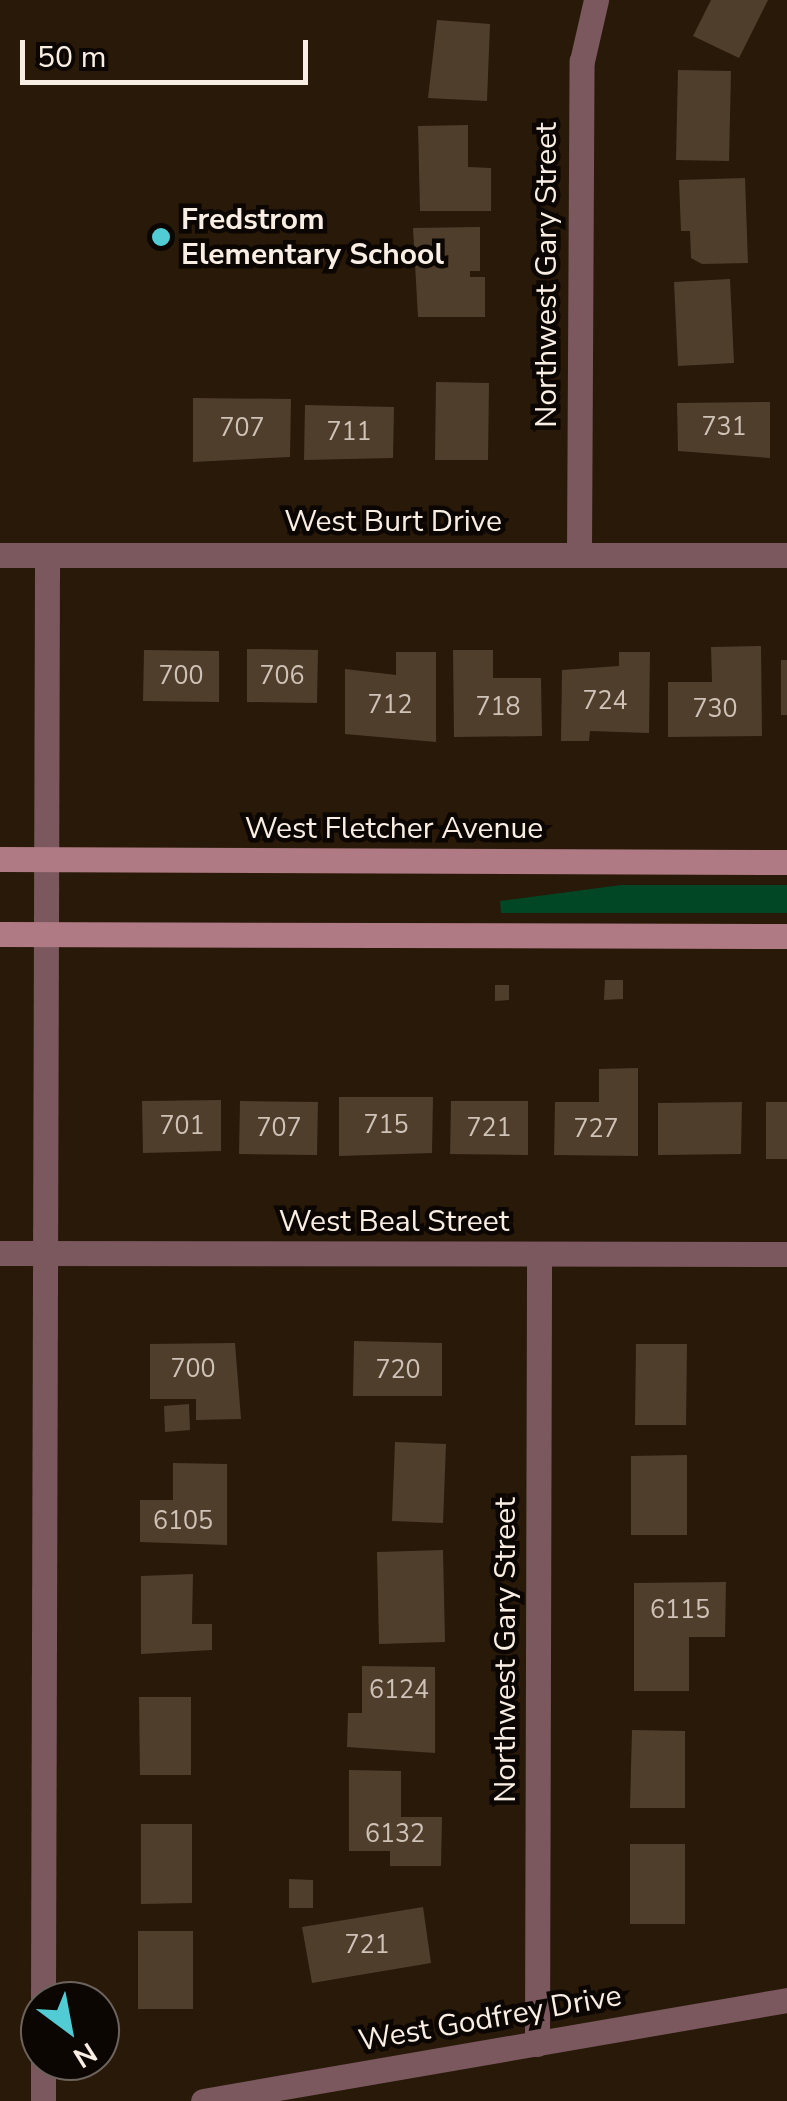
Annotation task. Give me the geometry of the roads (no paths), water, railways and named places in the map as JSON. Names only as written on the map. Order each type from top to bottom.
[{"type":"main road","name":"West Fletcher Avenue","points":[[0,859],[787,862]]},
{"type":"main road","points":[[0,934],[787,936]]},
{"type":"street","name":"Northwest Gary Street","points":[[578,553],[582,60],[596,0]]},
{"type":"street","name":"West Burt Drive","points":[[0,555],[787,555]]},
{"type":"street","points":[[43,1981],[47,556]]},
{"type":"street","name":"West Beal Street","points":[[0,1253],[787,1254]]},
{"type":"street","name":"Northwest Gary Street","points":[[536,2044],[539,1256]]},
{"type":"street","name":"West Godfrey Drive","points":[[203,2101],[787,2000]]},
{"type":"place","name":"Fredstrom Elementary School","points":[[161,237]]}]
